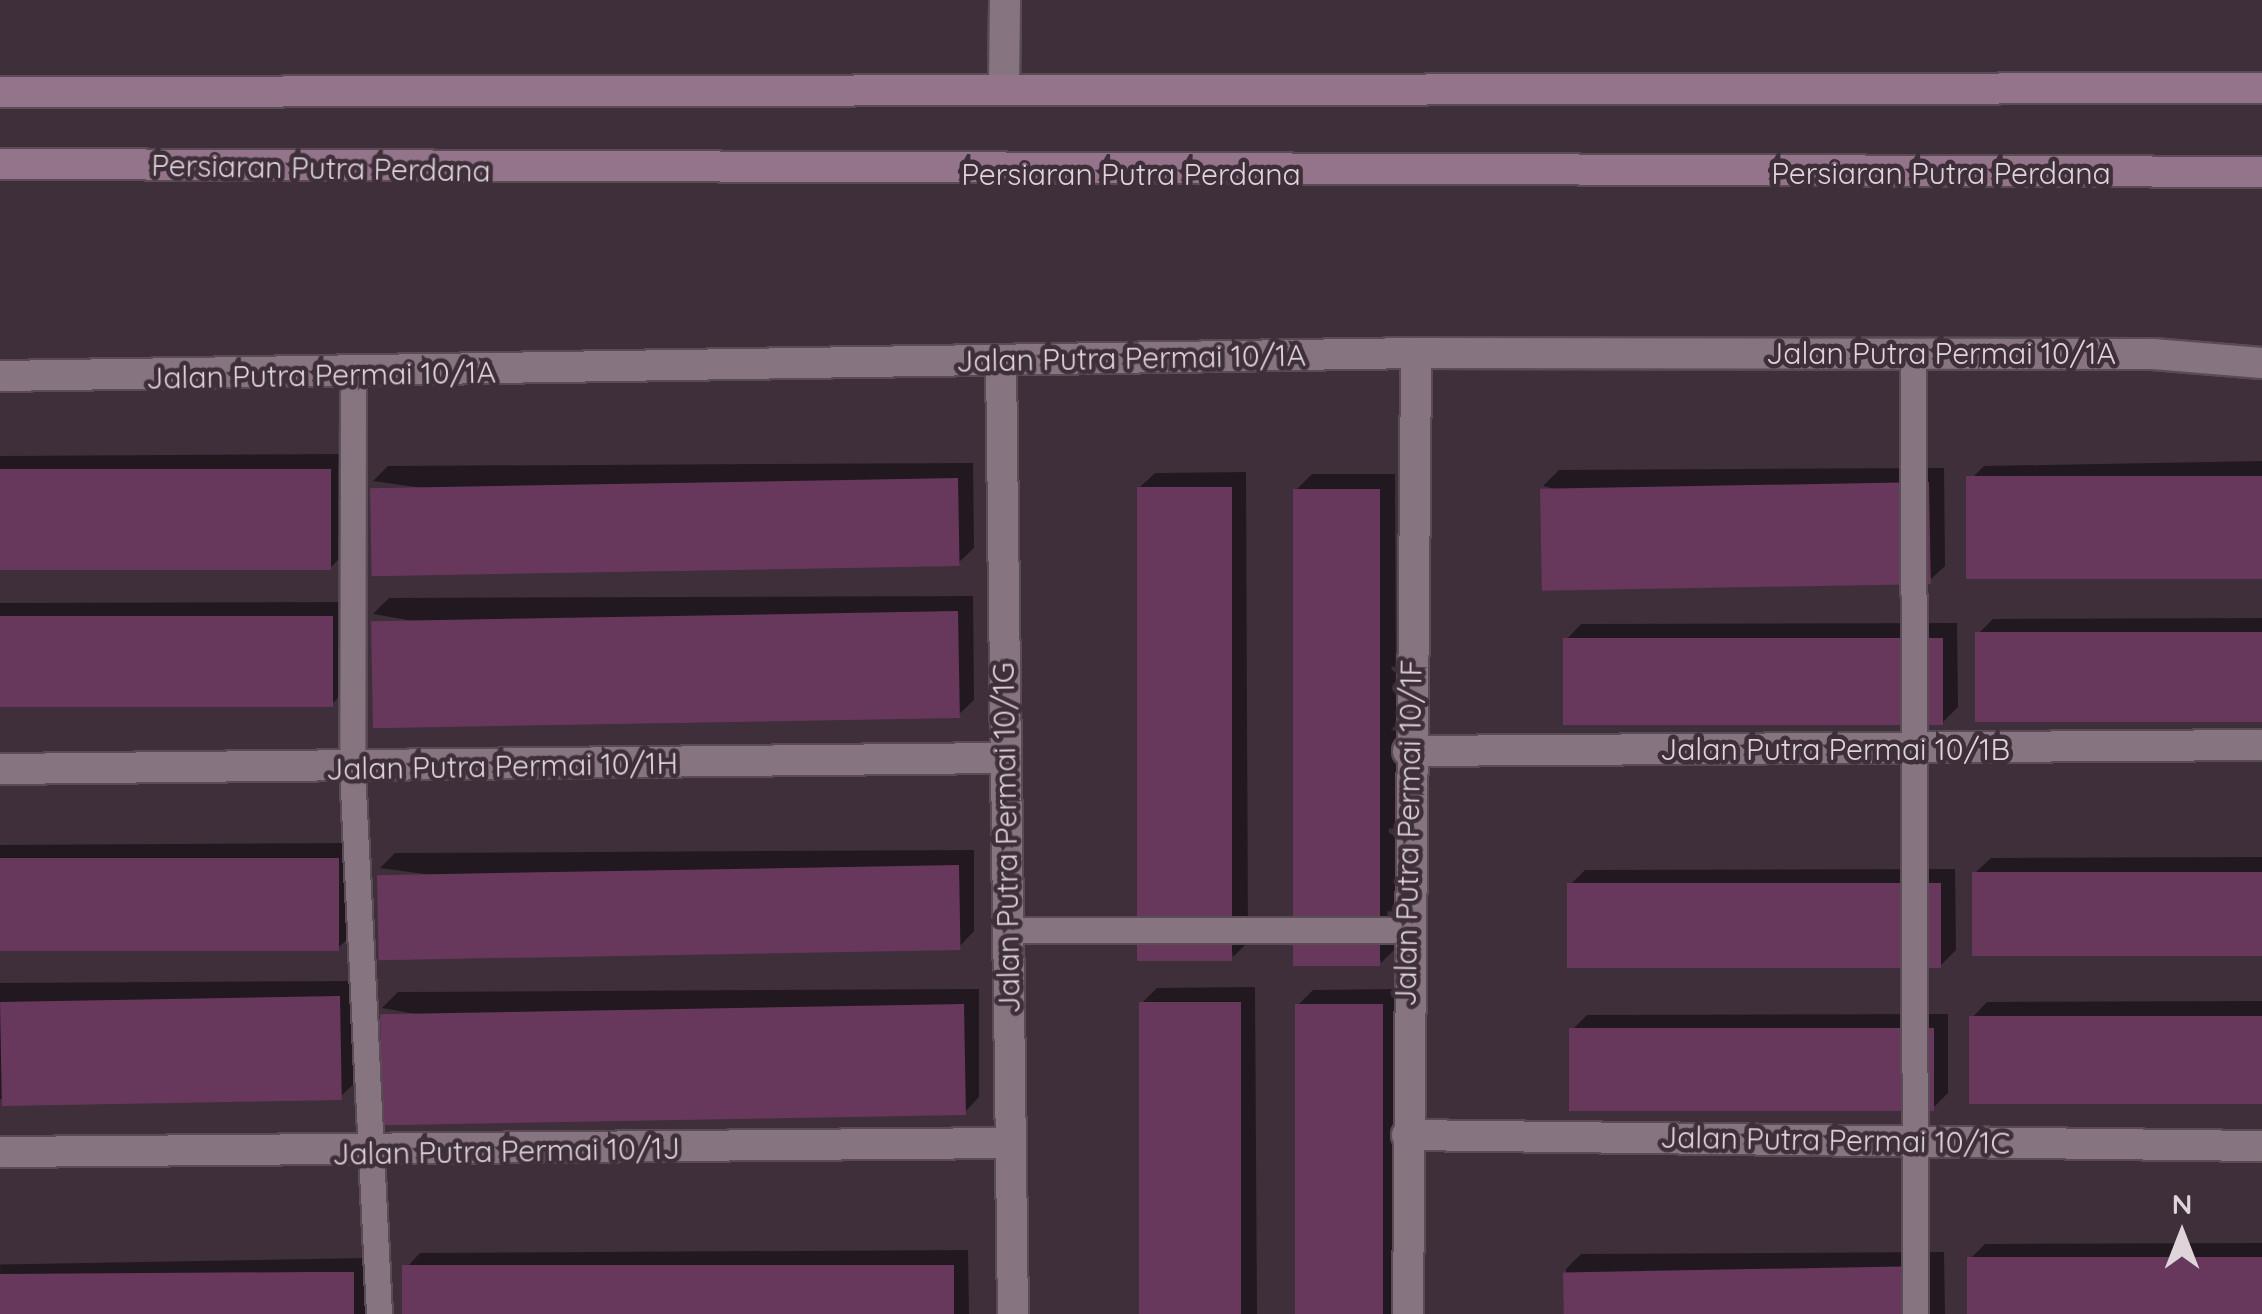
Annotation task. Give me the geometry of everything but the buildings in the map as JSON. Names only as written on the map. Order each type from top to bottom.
[{"type":"main road","points":[[0,92],[1004,85],[2262,88]]},
{"type":"main road","name":"Persiaran Putra Perdana","points":[[0,164],[1008,175],[2262,172]]},
{"type":"street","points":[[1004,85],[1006,0]]},
{"type":"street","name":"Jalan Putra Permai 10/1A","points":[[0,376],[353,377],[1416,353],[1913,351],[2262,363]]},
{"type":"street","name":"Jalan Putra Permai 10/1F","points":[[1408,1314],[1406,930],[1416,353]]},
{"type":"street","name":"Jalan Putra Permai 10/1G","points":[[1001,361],[1013,1314]]},
{"type":"street","name":"Jalan Putra Permai 10/1B","points":[[1408,751],[2262,745]]},
{"type":"street","name":"Jalan Putra Permai 10/1H","points":[[0,770],[352,769],[1004,758]]},
{"type":"street","name":"Jalan Putra Permai 10/1C","points":[[1407,1135],[2262,1146]]},
{"type":"street","name":"Jalan Putra Permai 10/1J","points":[[0,1152],[372,1154],[1011,1144]]},
{"type":"lane","points":[[1913,351],[1915,1314]]},
{"type":"lane","points":[[353,377],[352,769],[379,1314]]},
{"type":"lane","points":[[1008,930],[1406,930]]}]
